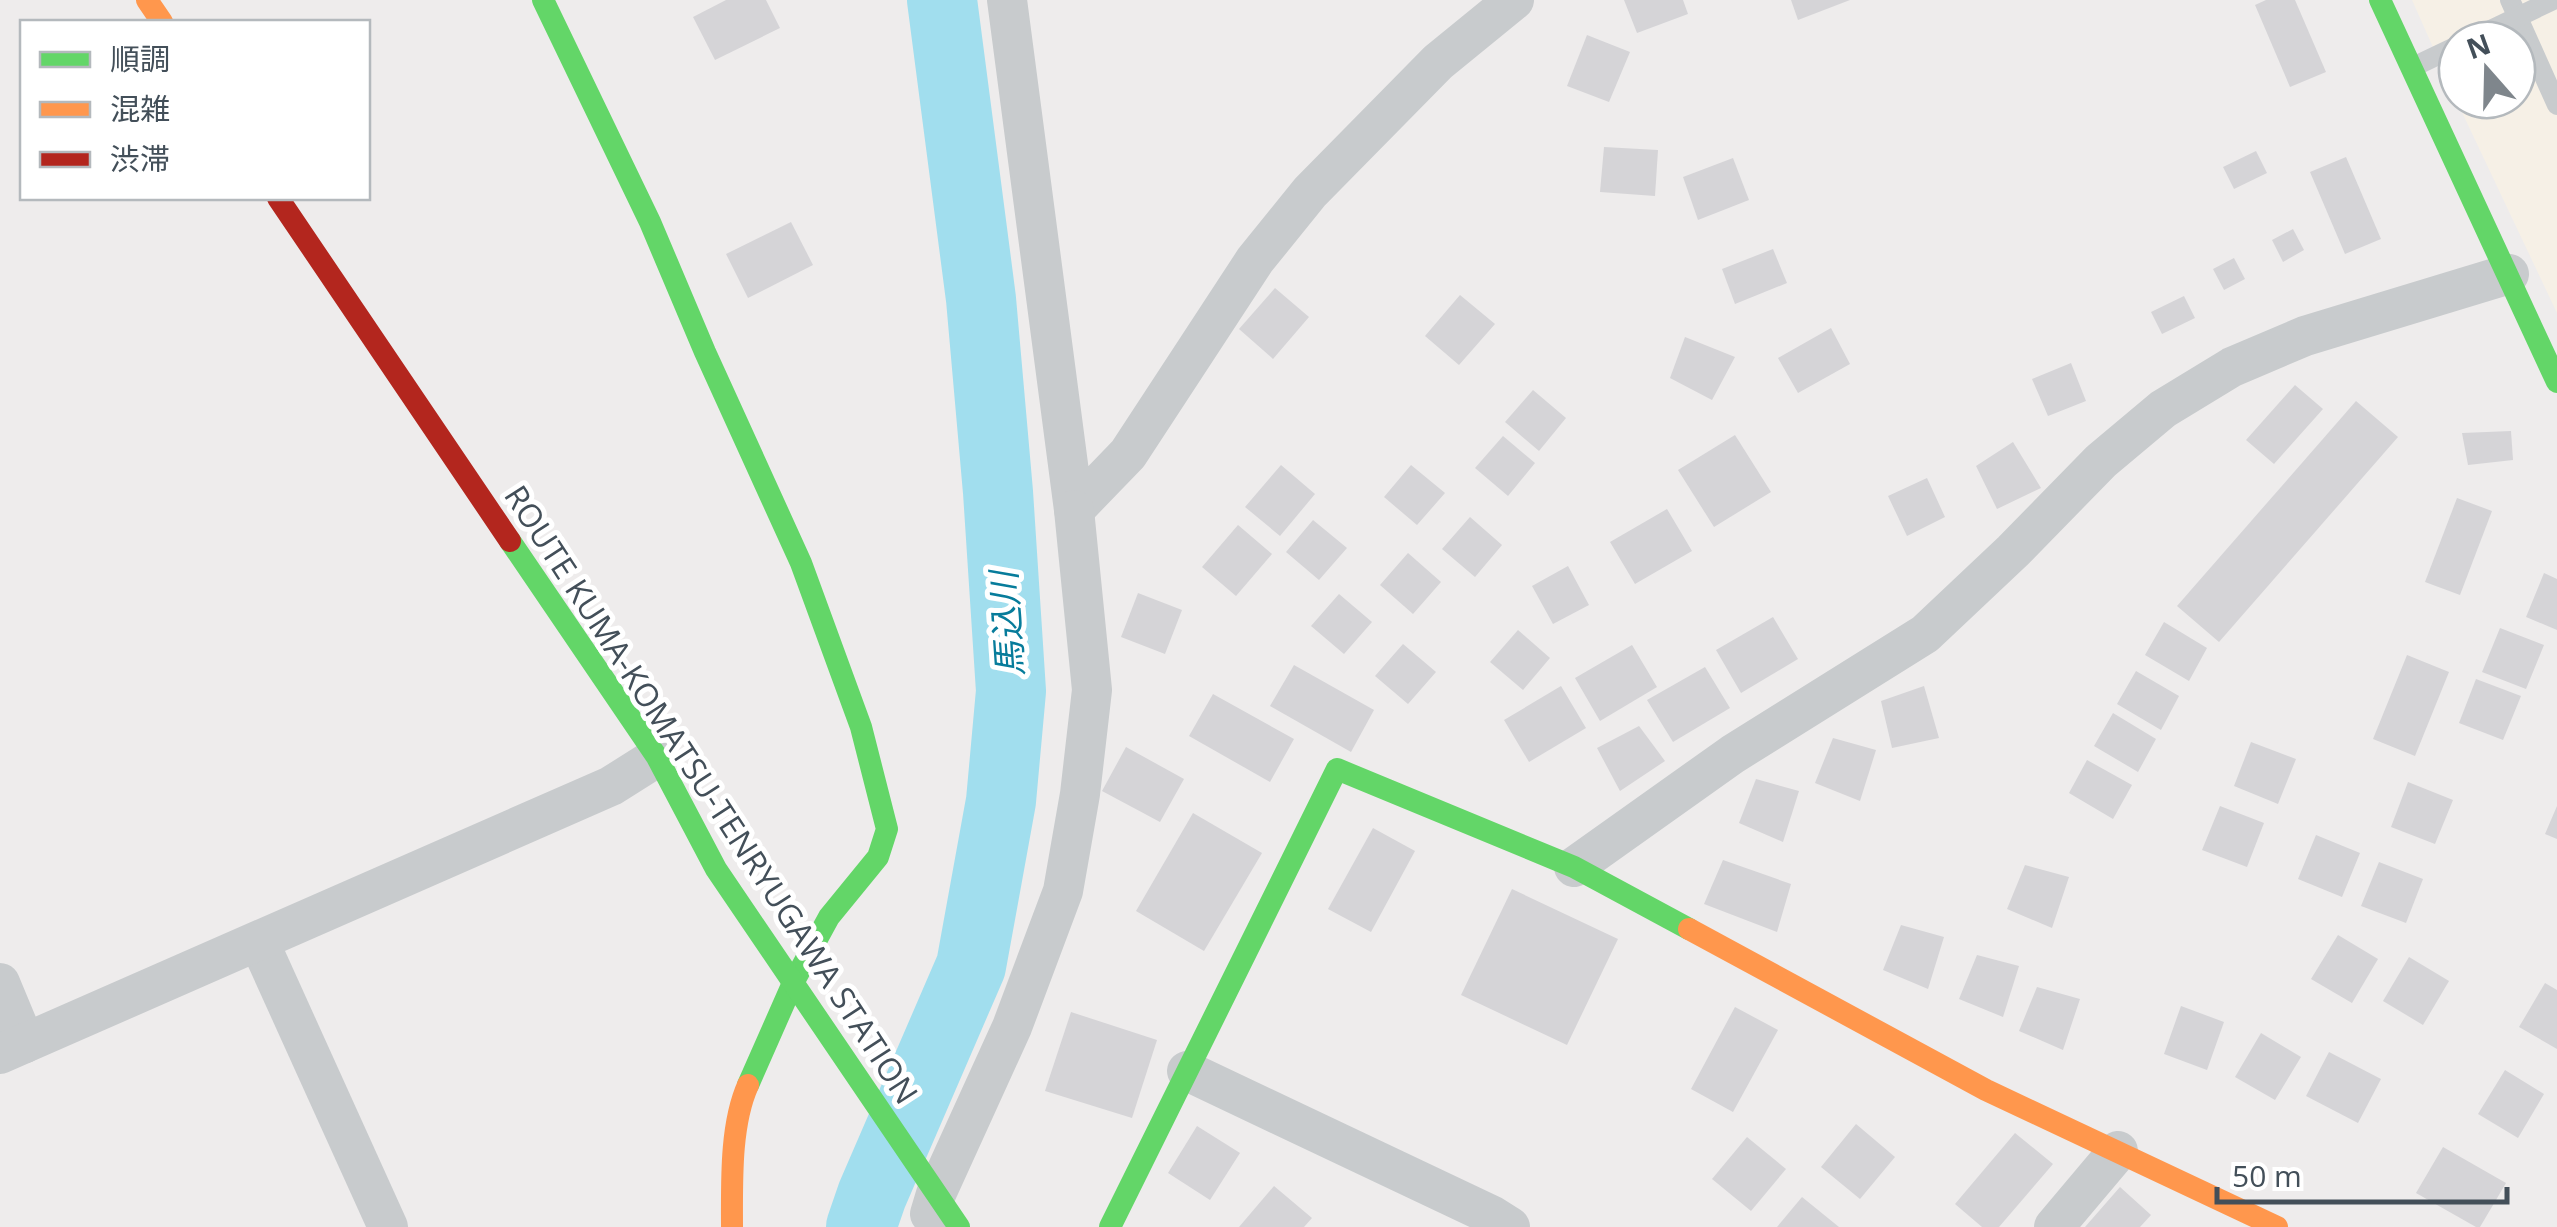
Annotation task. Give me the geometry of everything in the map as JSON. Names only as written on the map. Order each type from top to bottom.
[{"type":"street","points":[[543,0],[650,222],[801,563],[861,727],[887,829],[878,857],[828,918],[798,991],[740,1102],[732,1227]]},
{"type":"street","points":[[928,1198],[1012,1027],[1063,891],[1092,690],[1074,510],[1007,0]]},
{"type":"street","points":[[1074,510],[1128,454],[1255,260],[1310,192],[1438,62],[1514,0]]},
{"type":"street","points":[[2380,0],[2557,382]]},
{"type":"street","name":"ROUTE KUMA-KOMATSU-TENRYUGAWA STATION","points":[[279,200],[657,756],[716,870],[798,991],[928,1198],[959,1227]]},
{"type":"street","points":[[1574,868],[1733,754],[1926,634],[2101,461],[2162,409],[2232,367],[2305,336],[2508,274]]},
{"type":"street","points":[[0,983],[13,1049],[611,786],[657,756]]},
{"type":"street","points":[[1110,1227],[1337,770],[1574,868],[1986,1090],[2277,1227]]},
{"type":"street","points":[[259,942],[388,1227]]},
{"type":"street","points":[[1187,1071],[1510,1227]]},
{"type":"street","points":[[2054,1227],[2118,1151]]},
{"type":"lane","points":[[2553,0],[2514,8],[2557,105]]},
{"type":"lane","points":[[2412,68],[2437,56]]},
{"type":"shaded area","points":[[2412,0],[2557,0],[2557,313],[2466,120],[2537,120],[2537,20],[2437,20],[2437,56]]},
{"type":"building","points":[[726,0],[766,0],[780,28],[715,60],[693,17]]},
{"type":"building","points":[[1624,0],[1683,0],[1688,14],[1637,33]]},
{"type":"building","points":[[1791,0],[1850,0],[1798,20]]},
{"type":"building","points":[[2266,0],[2295,0],[2326,72],[2290,87],[2255,5]]},
{"type":"building","points":[[1587,35],[1630,52],[1609,102],[1567,86]]},
{"type":"building","points":[[1604,147],[1658,150],[1655,196],[1600,192]]},
{"type":"building","points":[[2256,151],[2267,173],[2234,189],[2223,167]]},
{"type":"building","points":[[2346,157],[2381,239],[2345,254],[2310,172]]},
{"type":"building","points":[[1733,158],[1749,200],[1698,220],[1683,177]]},
{"type":"building","points":[[791,222],[813,265],[748,298],[726,254]]},
{"type":"building","points":[[2293,229],[2304,250],[2283,262],[2272,240]]},
{"type":"building","points":[[1773,249],[1787,283],[1735,304],[1722,269]]},
{"type":"building","points":[[2234,258],[2245,279],[2224,290],[2213,269]]},
{"type":"building","points":[[1275,288],[1309,317],[1273,359],[1239,329]]},
{"type":"building","points":[[1460,295],[1495,324],[1459,365],[1425,336]]},
{"type":"building","points":[[2184,296],[2195,318],[2162,334],[2151,312]]},
{"type":"building","points":[[1831,328],[1850,364],[1798,393],[1778,358]]},
{"type":"building","points":[[1685,337],[1735,357],[1712,400],[1670,378]]},
{"type":"building","points":[[2071,363],[2086,401],[2048,416],[2032,379]]},
{"type":"building","points":[[2295,385],[2323,409],[2274,464],[2246,440]]},
{"type":"building","points":[[1533,390],[1566,418],[1539,451],[1505,422]]},
{"type":"building","points":[[2356,401],[2398,437],[2219,642],[2177,606]]},
{"type":"building","points":[[2511,431],[2513,460],[2468,465],[2462,433]]},
{"type":"building","points":[[1735,435],[1771,492],[1714,527],[1678,470]]},
{"type":"building","points":[[1503,436],[1535,463],[1508,496],[1475,468]]},
{"type":"building","points":[[2013,442],[2041,488],[1997,509],[1976,466]]},
{"type":"building","points":[[1281,465],[1315,494],[1280,536],[1245,507]]},
{"type":"building","points":[[1411,465],[1445,493],[1417,525],[1384,497]]},
{"type":"building","points":[[1927,478],[1945,517],[1907,536],[1888,496]]},
{"type":"building","points":[[2457,498],[2492,511],[2460,595],[2425,582]]},
{"type":"building","points":[[1667,509],[1692,551],[1635,584],[1610,542]]},
{"type":"building","points":[[1470,517],[1502,545],[1475,577],[1442,549]]},
{"type":"building","points":[[1313,520],[1347,548],[1319,580],[1286,552]]},
{"type":"building","points":[[1238,525],[1272,554],[1236,596],[1202,567]]},
{"type":"building","points":[[1408,553],[1441,582],[1413,614],[1380,585]]},
{"type":"building","points":[[1568,566],[1589,605],[1553,624],[1532,586]]},
{"type":"building","points":[[2544,573],[2557,579],[2557,630],[2526,617]]},
{"type":"building","points":[[1138,593],[1182,610],[1165,654],[1121,637]]},
{"type":"building","points":[[1339,594],[1372,622],[1344,654],[1311,626]]},
{"type":"building","points":[[1773,617],[1798,659],[1741,693],[1716,650]]},
{"type":"building","points":[[2164,622],[2207,648],[2189,681],[2145,655]]},
{"type":"building","points":[[2500,628],[2544,645],[2526,689],[2482,672]]},
{"type":"building","points":[[1518,630],[1550,658],[1523,690],[1490,662]]},
{"type":"building","points":[[1403,644],[1436,672],[1408,704],[1375,676]]},
{"type":"building","points":[[1632,645],[1657,687],[1600,721],[1575,678]]},
{"type":"building","points":[[2407,655],[2449,672],[2415,756],[2373,739]]},
{"type":"building","points":[[1294,665],[1374,710],[1351,752],[1270,706]]},
{"type":"building","points":[[1705,667],[1730,708],[1673,742],[1647,700]]},
{"type":"building","points":[[2136,671],[2179,696],[2161,730],[2117,704]]},
{"type":"building","points":[[2476,679],[2521,696],[2503,740],[2459,723]]},
{"type":"building","points":[[1561,686],[1586,728],[1529,762],[1504,720]]},
{"type":"building","points":[[1924,686],[1939,738],[1892,748],[1881,701]]},
{"type":"building","points":[[1213,694],[1294,739],[1270,782],[1189,736]]},
{"type":"building","points":[[2113,713],[2156,739],[2138,772],[2094,746]]},
{"type":"building","points":[[1639,726],[1665,761],[1620,791],[1597,748]]},
{"type":"building","points":[[1833,738],[1876,750],[1860,801],[1815,783]]},
{"type":"building","points":[[2251,742],[2296,759],[2278,804],[2234,786]]},
{"type":"building","points":[[1126,747],[1184,779],[1160,822],[1102,791]]},
{"type":"building","points":[[2087,760],[2132,785],[2113,819],[2069,793]]},
{"type":"building","points":[[1756,779],[1799,791],[1783,842],[1739,823]]},
{"type":"building","points":[[2408,782],[2453,800],[2435,844],[2391,827]]},
{"type":"building","points":[[2220,806],[2264,823],[2247,867],[2202,850]]},
{"type":"building","points":[[2557,806],[2557,839],[2545,834]]},
{"type":"building","points":[[1193,813],[1262,853],[1204,951],[1136,911]]},
{"type":"building","points":[[1373,828],[1415,851],[1371,932],[1328,909]]},
{"type":"building","points":[[2316,835],[2360,853],[2342,897],[2298,879]]},
{"type":"building","points":[[1723,860],[1791,884],[1777,932],[1704,904]]},
{"type":"building","points":[[2379,862],[2423,879],[2406,923],[2361,906]]},
{"type":"building","points":[[2025,865],[2069,877],[2052,928],[2007,909]]},
{"type":"building","points":[[1512,889],[1618,939],[1567,1045],[1461,995]]},
{"type":"building","points":[[1901,925],[1944,937],[1928,989],[1883,970]]},
{"type":"building","points":[[2338,935],[2378,959],[2352,1003],[2311,979]]},
{"type":"building","points":[[1977,955],[2019,966],[2003,1017],[1959,999]]},
{"type":"building","points":[[2409,957],[2449,981],[2423,1025],[2383,1001]]},
{"type":"building","points":[[2545,983],[2557,990],[2557,1049],[2519,1027]]},
{"type":"building","points":[[2037,987],[2080,999],[2063,1050],[2019,1031]]},
{"type":"building","points":[[2181,1006],[2224,1022],[2207,1070],[2164,1054]]},
{"type":"building","points":[[1735,1007],[1778,1030],[1733,1112],[1691,1089]]},
{"type":"building","points":[[1071,1012],[1157,1040],[1132,1118],[1045,1091]]},
{"type":"building","points":[[2261,1033],[2301,1057],[2275,1100],[2235,1077]]},
{"type":"building","points":[[2329,1052],[2381,1079],[2358,1123],[2306,1096]]},
{"type":"building","points":[[2505,1070],[2544,1094],[2518,1138],[2478,1114]]},
{"type":"building","points":[[1856,1124],[1895,1157],[1860,1199],[1821,1167]]},
{"type":"building","points":[[1197,1126],[1240,1153],[1210,1200],[1168,1173]]},
{"type":"building","points":[[2015,1133],[2053,1164],[1999,1227],[1982,1227],[1955,1204]]},
{"type":"building","points":[[1747,1137],[1786,1169],[1751,1211],[1712,1179]]},
{"type":"building","points":[[2443,1147],[2506,1183],[2480,1227],[2416,1193]]},
{"type":"building","points":[[1274,1186],[1312,1218],[1304,1227],[1239,1227]]},
{"type":"building","points":[[2120,1187],[2151,1215],[2140,1227],[2085,1227]]},
{"type":"building","points":[[1802,1197],[1839,1227],[1777,1227]]},
{"type":"waterway","name":"馬込川","points":[[861,1227],[971,966],[1001,801],[1011,691],[981,299],[942,0]]},
{"type":"traffic: fast","points":[[543,0],[650,222],[801,563],[861,727],[887,829],[878,857],[829,917],[793,983],[748,1085]]},
{"type":"traffic: fast","points":[[2380,0],[2557,382]]},
{"type":"traffic: fast","points":[[510,541],[657,757],[716,869],[959,1227]]},
{"type":"traffic: fast","points":[[1110,1227],[1337,769],[1574,867],[1689,929]]},
{"type":"traffic: slow","points":[[147,0],[161,20]]},
{"type":"traffic: slow","points":[[1689,929],[1986,1090],[2277,1227]]},
{"type":"traffic: slow","points":[[732,1227],[735,1136],[748,1085]]},
{"type":"traffic: jam","points":[[279,200],[510,541]]}]
